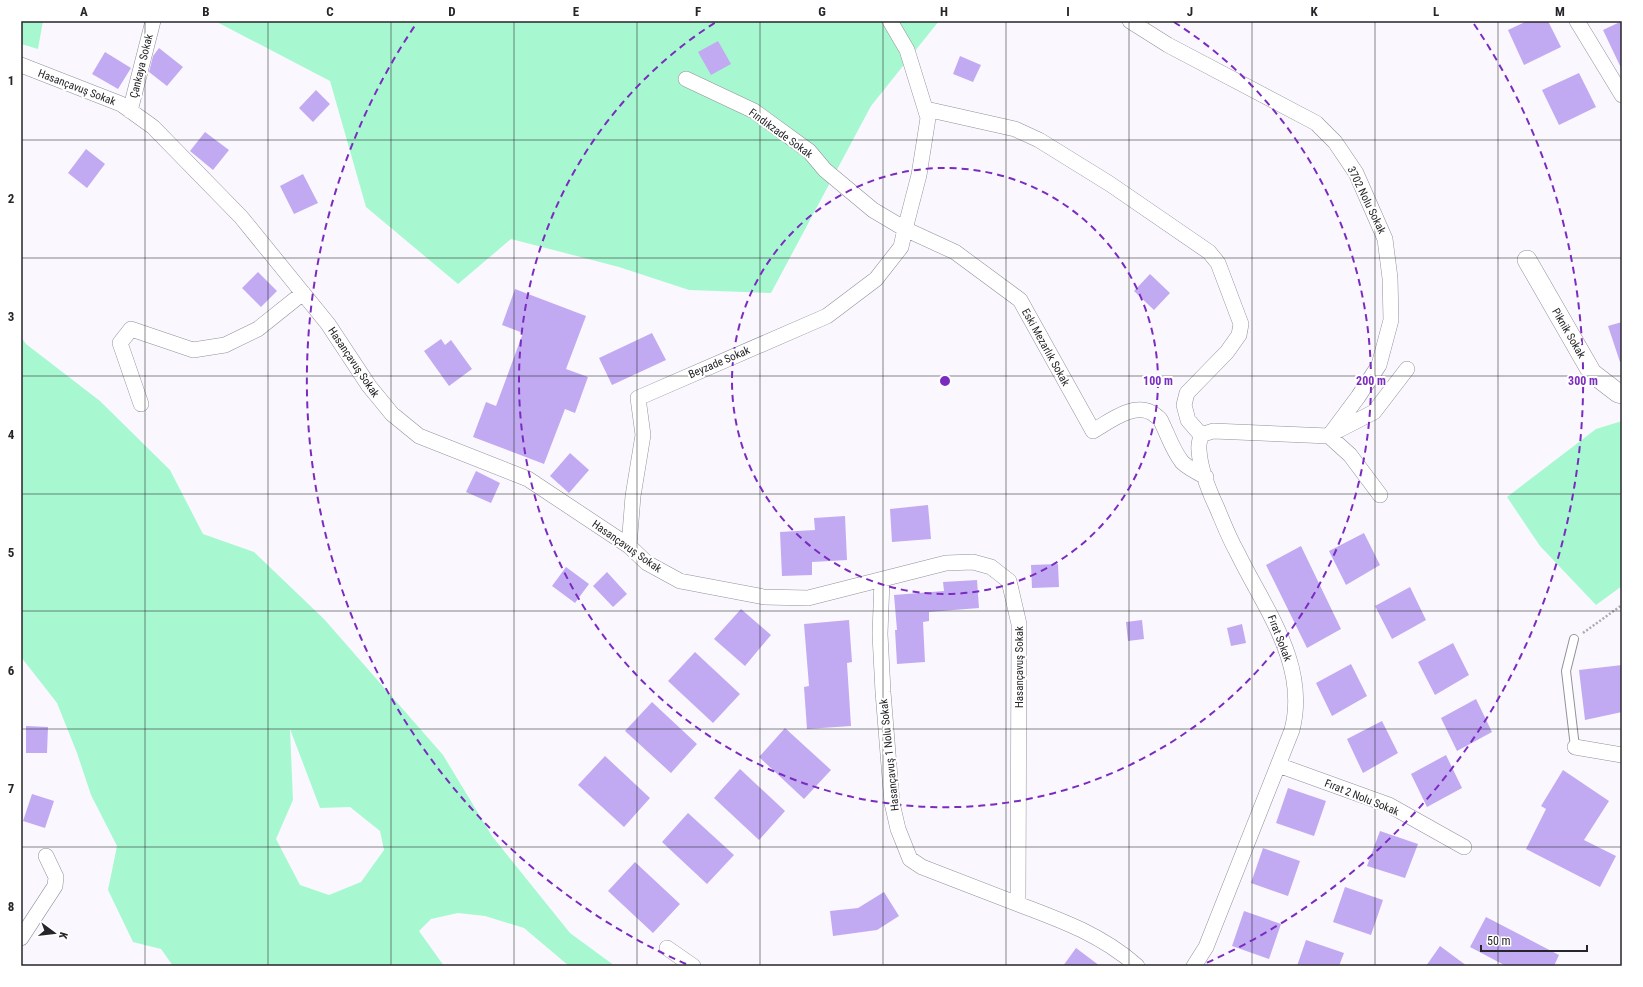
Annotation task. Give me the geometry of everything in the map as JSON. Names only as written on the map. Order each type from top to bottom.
[{"type":"street","name":"Çankaya Sokak","points":[[130,111],[153,21]]},
{"type":"street","points":[[890,21],[907,50],[928,118],[919,175],[905,229]]},
{"type":"street","name":"3702 Nolu Sokak","points":[[1130,21],[1168,45],[1316,123],[1335,142],[1356,174],[1385,238],[1390,278],[1391,320],[1379,365],[1358,398],[1329,436]]},
{"type":"street","points":[[1577,21],[1622,96]]},
{"type":"street","name":"Hasançavuş Sokak","points":[[21,65],[121,104],[153,127],[241,217],[328,324],[368,386],[392,414],[419,436],[528,479],[629,546],[647,563],[680,581],[764,597],[808,598],[946,563],[973,562],[991,567],[1009,581],[1019,624],[1018,904]]},
{"type":"street","name":"Fındıkzade Sokak","points":[[686,79],[754,112],[809,151],[825,170],[873,210],[905,229]]},
{"type":"street","points":[[926,109],[1015,129],[1039,140],[1110,184],[1209,252],[1218,263],[1241,324],[1240,335],[1227,352],[1188,393],[1184,405],[1188,420],[1201,435],[1213,431],[1329,436],[1374,412],[1406,369]]},
{"type":"street","name":"Eski Mezarlık Sokak","points":[[905,229],[955,252],[1020,300],[1093,431],[1126,412],[1141,409],[1149,410],[1161,420],[1174,451],[1184,464],[1206,477]]},
{"type":"street","name":"Beyzade Sokak","points":[[629,546],[633,496],[643,435],[638,398],[827,316],[876,279],[901,247],[905,229]]},
{"type":"street","name":"Piknik Sokak","points":[[1527,260],[1592,373],[1618,393],[1622,394]]},
{"type":"street","points":[[141,404],[120,344],[130,329],[193,350],[225,345],[258,329],[303,293]]},
{"type":"street","name":"Fırat Sokak","points":[[1194,966],[1206,947],[1292,730],[1296,713],[1294,674],[1271,612],[1237,553],[1207,486],[1198,449],[1201,435]]},
{"type":"street","points":[[1329,436],[1350,455],[1380,495]]},
{"type":"street","name":"Hasançavuş 1 Nolu Sokak","points":[[882,580],[880,634],[892,803],[898,830],[910,859],[922,867],[1018,904]]},
{"type":"street","points":[[1575,747],[1622,755]]},
{"type":"street","name":"Fırat 2 Nolu Sokak","points":[[1278,764],[1388,805],[1464,847]]},
{"type":"street","points":[[21,938],[55,886],[56,877],[46,856]]},
{"type":"street","points":[[1018,904],[1062,920],[1096,936],[1137,966]]},
{"type":"street","points":[[668,948],[693,966]]},
{"type":"lane","points":[[1574,639],[1566,670],[1575,747]]},
{"type":"path","points":[[1574,639],[1592,628],[1622,605]]},
{"type":"green space","points":[[21,21],[43,21],[38,49],[21,44]]},
{"type":"green space","points":[[215,21],[939,21],[871,106],[771,293],[689,290],[619,267],[511,239],[458,284],[366,207],[330,81]]},
{"type":"green space","points":[[21,337],[26,344],[100,401],[170,470],[203,534],[254,552],[324,619],[443,755],[492,836],[570,933],[615,966],[569,966],[524,928],[485,916],[458,913],[431,919],[419,931],[444,966],[173,966],[161,949],[133,942],[108,890],[117,846],[91,795],[77,753],[57,703],[21,657]],"holes":[[[290,729],[320,808],[350,807],[380,831],[384,850],[361,882],[329,895],[300,885],[276,839],[293,800]]]},
{"type":"green space","points":[[1622,421],[1622,586],[1596,605],[1540,546],[1507,497],[1596,429]]},
{"type":"building","points":[[1527,21],[1548,21],[1561,47],[1524,65],[1508,30]]},
{"type":"building","points":[[1622,21],[1622,70],[1603,30]]},
{"type":"building","points":[[718,41],[731,64],[711,75],[698,52]]},
{"type":"building","points":[[159,48],[183,67],[167,86],[149,72],[153,56]]},
{"type":"building","points":[[105,52],[131,68],[118,89],[92,74]]},
{"type":"building","points":[[960,56],[981,65],[973,82],[953,74]]},
{"type":"building","points":[[1579,73],[1596,107],[1559,125],[1542,90]]},
{"type":"building","points":[[316,90],[330,104],[313,122],[299,108]]},
{"type":"building","points":[[205,132],[229,150],[213,170],[190,151]]},
{"type":"building","points":[[86,149],[105,164],[87,188],[68,173]]},
{"type":"building","points":[[303,174],[318,203],[294,214],[280,186]]},
{"type":"building","points":[[258,272],[277,291],[261,307],[242,288]]},
{"type":"building","points":[[1150,274],[1170,293],[1154,310],[1134,291]]},
{"type":"building","points":[[515,289],[586,316],[566,369],[588,377],[575,413],[565,409],[544,464],[473,437],[486,402],[496,406],[523,333],[502,325]]},
{"type":"building","points":[[1622,322],[1622,362],[1620,362],[1608,326]]},
{"type":"building","points":[[652,333],[666,360],[612,385],[599,358]]},
{"type":"building","points":[[441,339],[445,345],[451,340],[472,369],[449,386],[424,351]]},
{"type":"building","points":[[570,453],[589,470],[569,493],[550,476]]},
{"type":"building","points":[[476,471],[500,483],[491,503],[466,492]]},
{"type":"building","points":[[928,505],[931,539],[892,542],[890,509]]},
{"type":"building","points":[[845,516],[847,560],[812,562],[812,575],[782,576],[780,532],[815,530],[814,518]]},
{"type":"building","points":[[1364,533],[1380,565],[1346,585],[1329,551]]},
{"type":"building","points":[[1301,546],[1341,629],[1307,648],[1266,565]]},
{"type":"building","points":[[1058,564],[1059,587],[1032,588],[1031,565]]},
{"type":"building","points":[[566,567],[589,584],[575,603],[552,586]]},
{"type":"building","points":[[607,572],[627,594],[613,607],[593,586]]},
{"type":"building","points":[[977,580],[979,608],[929,612],[929,621],[923,622],[925,662],[897,664],[895,630],[897,630],[894,595],[944,591],[943,582]]},
{"type":"building","points":[[1410,587],[1426,620],[1392,639],[1375,606]]},
{"type":"building","points":[[741,609],[771,635],[745,666],[714,639]]},
{"type":"building","points":[[849,620],[852,662],[847,663],[851,726],[807,729],[804,687],[809,686],[804,624]]},
{"type":"building","points":[[1142,620],[1144,639],[1128,641],[1126,622]]},
{"type":"building","points":[[1242,624],[1246,643],[1231,646],[1227,628]]},
{"type":"building","points":[[1453,643],[1469,675],[1435,695],[1418,662]]},
{"type":"building","points":[[695,652],[740,694],[713,723],[668,681]]},
{"type":"building","points":[[1351,664],[1367,696],[1332,716],[1316,683]]},
{"type":"building","points":[[1622,665],[1622,712],[1585,720],[1579,670]]},
{"type":"building","points":[[1476,699],[1492,732],[1457,751],[1441,718]]},
{"type":"building","points":[[652,702],[697,744],[671,773],[625,731]]},
{"type":"building","points":[[1382,721],[1398,753],[1363,773],[1347,739]]},
{"type":"building","points":[[26,726],[48,727],[47,753],[26,753]]},
{"type":"building","points":[[785,728],[831,770],[804,799],[759,757]]},
{"type":"building","points":[[1446,755],[1462,788],[1427,807],[1411,774]]},
{"type":"building","points":[[605,756],[650,798],[624,827],[578,785]]},
{"type":"building","points":[[740,769],[785,811],[759,840],[714,798]]},
{"type":"building","points":[[1563,770],[1609,801],[1584,840],[1616,856],[1600,887],[1526,849],[1546,809],[1541,806]]},
{"type":"building","points":[[1288,788],[1326,801],[1314,836],[1276,823]]},
{"type":"building","points":[[32,794],[54,801],[45,828],[23,821]]},
{"type":"building","points":[[688,813],[734,855],[707,884],[662,842]]},
{"type":"building","points":[[1380,831],[1418,844],[1405,878],[1367,866]]},
{"type":"building","points":[[1263,848],[1300,861],[1288,896],[1251,883]]},
{"type":"building","points":[[635,862],[680,904],[653,933],[608,891]]},
{"type":"building","points":[[1345,887],[1383,900],[1371,935],[1333,922]]},
{"type":"building","points":[[884,892],[899,916],[877,930],[833,936],[830,911],[858,908]]},
{"type":"building","points":[[1244,911],[1281,924],[1269,959],[1232,946]]},
{"type":"building","points":[[1486,917],[1559,955],[1554,966],[1506,966],[1470,947]]},
{"type":"building","points":[[1306,940],[1344,953],[1339,966],[1297,966]]},
{"type":"building","points":[[1440,946],[1467,966],[1426,966]]},
{"type":"building","points":[[1076,948],[1100,966],[1063,966]]}]
